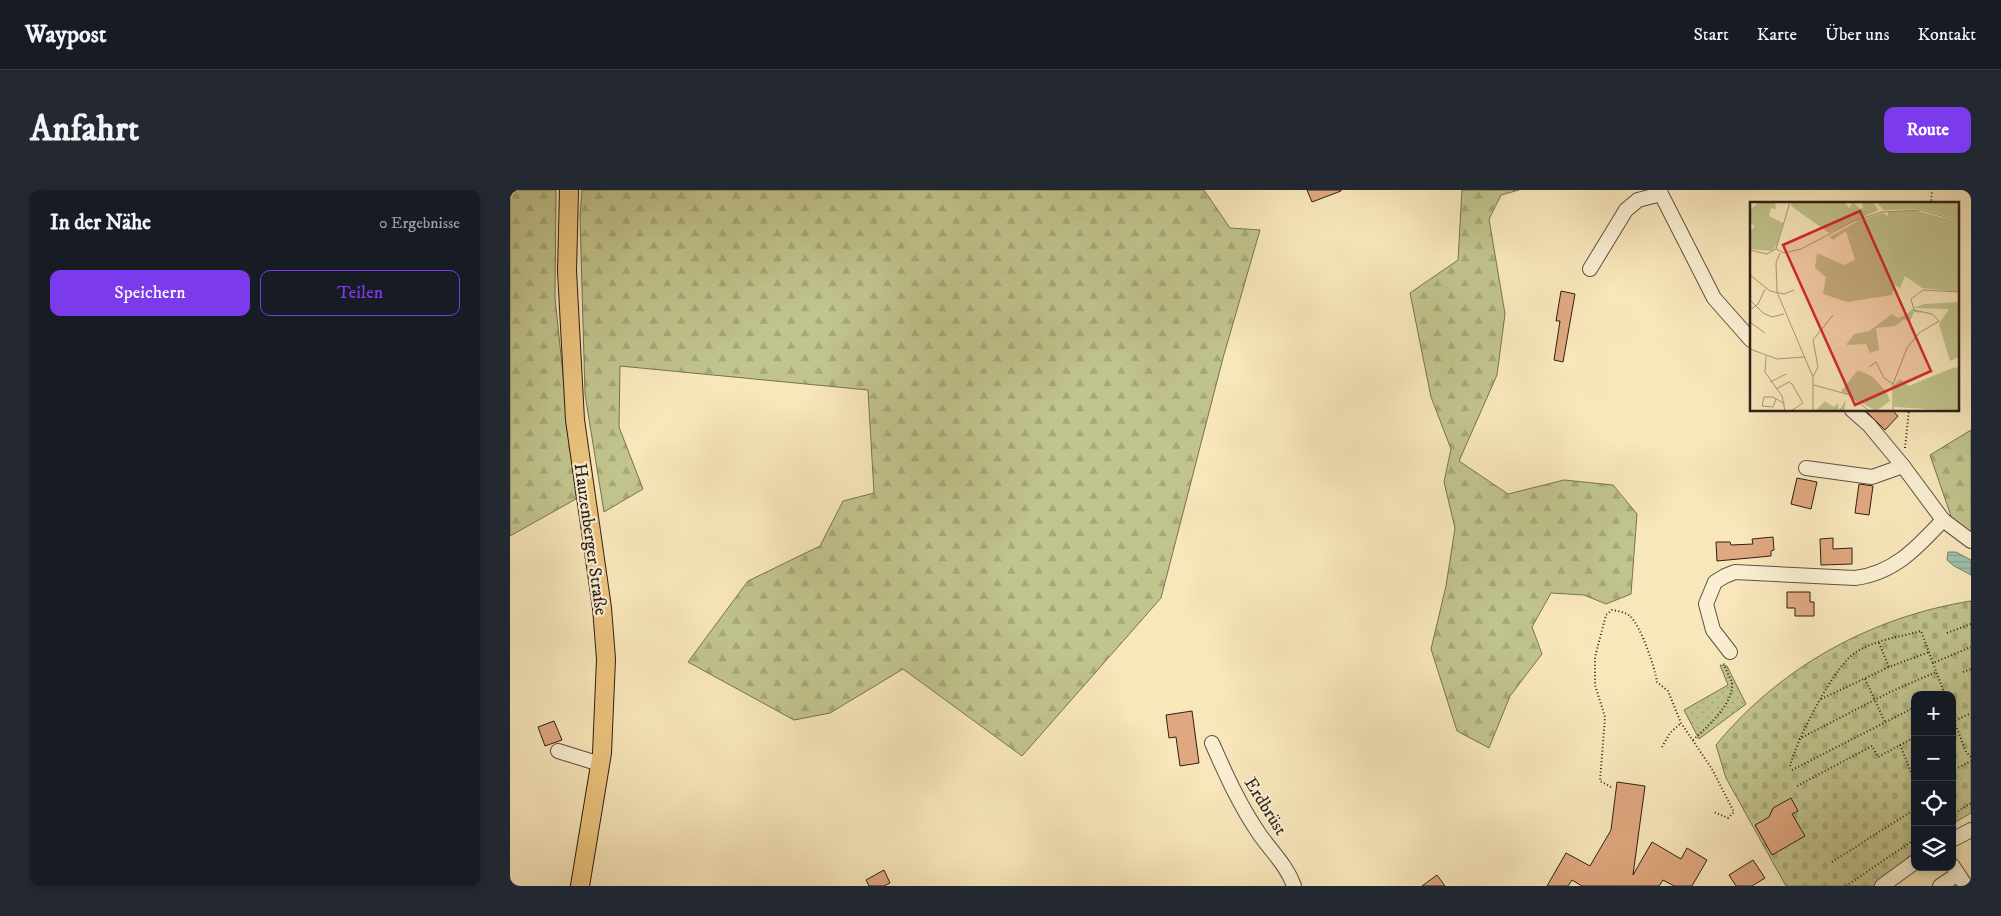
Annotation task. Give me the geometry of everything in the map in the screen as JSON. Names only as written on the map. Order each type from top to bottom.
[{"type":"main road","name":"Hauzenberger Straße","points":[[569,190],[567,271],[575,420],[602,608],[606,658],[600,764],[580,886]]},
{"type":"street","points":[[1590,269],[1626,210],[1638,200],[1660,192],[1714,298],[1750,339]]},
{"type":"street","points":[[1853,411],[1869,425],[1903,466],[1943,520],[1971,540]]},
{"type":"street","points":[[1806,468],[1872,477],[1903,466]]},
{"type":"street","points":[[1730,652],[1713,630],[1706,604],[1710,591],[1720,579],[1735,572],[1855,578],[1869,577],[1901,562],[1943,520]]},
{"type":"street","name":"Erdbrüst","points":[[1212,742],[1236,796],[1260,835],[1290,874],[1294,886]]},
{"type":"street","points":[[558,751],[600,764]]},
{"type":"street","points":[[1956,838],[1971,830]]},
{"type":"street","points":[[1882,886],[1911,865]]},
{"type":"street","points":[[1940,886],[1953,871]]},
{"type":"street","points":[[1956,871],[1966,886]]},
{"type":"path","points":[[1903,466],[1909,411]]},
{"type":"path","points":[[1611,786],[1600,780],[1605,717],[1595,685],[1595,657],[1606,615],[1612,610],[1631,617],[1654,664],[1657,682],[1668,691],[1681,724],[1712,769],[1734,812],[1728,818],[1714,812]]},
{"type":"path","points":[[1947,633],[1971,625]]},
{"type":"path","points":[[1790,766],[1799,739],[1821,699],[1853,653],[1879,643],[1921,631],[1943,691]]},
{"type":"path","points":[[1879,643],[1889,667]]},
{"type":"path","points":[[1933,663],[1971,647]]},
{"type":"path","points":[[1693,740],[1715,719],[1729,697],[1733,686],[1723,663],[1730,652]]},
{"type":"path","points":[[1821,699],[1889,667],[1929,652]]},
{"type":"path","points":[[1963,672],[1971,669]]},
{"type":"path","points":[[1799,739],[1875,702],[1890,692],[1936,672]]},
{"type":"path","points":[[1865,679],[1885,722]]},
{"type":"path","points":[[1792,770],[1911,709]]},
{"type":"path","points":[[1956,720],[1971,713]]},
{"type":"path","points":[[1662,747],[1670,733],[1681,724]]},
{"type":"path","points":[[1956,728],[1966,752],[1971,756]]},
{"type":"path","points":[[1797,786],[1872,746],[1878,757],[1911,739]]},
{"type":"path","points":[[1900,745],[1915,781]]},
{"type":"path","points":[[1956,769],[1971,761]]},
{"type":"path","points":[[1956,813],[1971,804]]},
{"type":"path","points":[[1832,862],[1911,813]]},
{"type":"path","points":[[1846,886],[1911,842]]},
{"type":"green space","points":[[510,190],[556,190],[555,298],[576,499],[510,536]]},
{"type":"green space","points":[[582,190],[1204,190],[1230,228],[1260,230],[1223,358],[1161,598],[1022,756],[903,669],[830,713],[794,720],[688,662],[748,581],[820,546],[843,501],[874,493],[868,390],[620,366],[619,427],[643,489],[604,512],[585,394],[580,215]]},
{"type":"green space","points":[[1462,190],[1519,190],[1501,195],[1489,219],[1505,314],[1497,375],[1459,461],[1508,494],[1564,480],[1613,485],[1637,514],[1631,594],[1606,604],[1584,595],[1551,593],[1532,627],[1542,654],[1510,696],[1489,748],[1457,731],[1431,649],[1446,586],[1455,528],[1444,482],[1451,449],[1431,397],[1410,293],[1458,260]]},
{"type":"green space","points":[[1971,430],[1971,533],[1952,519],[1930,455]]},
{"type":"green space","points":[[1971,601],[1971,813],[1956,822],[1956,691],[1911,691],[1911,855],[1877,886],[1786,886],[1726,778],[1716,745],[1741,717],[1798,669],[1863,633],[1898,619]]},
{"type":"green space","points":[[1720,665],[1727,666],[1746,704],[1699,739],[1684,710],[1728,685]]},
{"type":"shaded area","points":[[1948,552],[1956,552],[1971,560],[1971,575],[1947,560]]},
{"type":"building","points":[[1307,190],[1341,190],[1341,191],[1312,202]]},
{"type":"building","points":[[1561,291],[1575,294],[1563,362],[1554,360],[1560,321],[1556,321]]},
{"type":"building","points":[[1866,411],[1893,411],[1898,416],[1885,430]]},
{"type":"building","points":[[1797,478],[1817,482],[1811,509],[1791,504]]},
{"type":"building","points":[[1859,484],[1873,486],[1869,515],[1855,513]]},
{"type":"building","points":[[1773,537],[1774,550],[1771,551],[1771,556],[1717,561],[1716,542],[1730,542],[1731,545],[1753,544],[1752,539]]},
{"type":"building","points":[[1833,538],[1833,549],[1852,548],[1852,564],[1821,565],[1820,539]]},
{"type":"building","points":[[1787,592],[1810,592],[1810,602],[1814,602],[1814,616],[1795,616],[1795,608],[1787,608]]},
{"type":"building","points":[[1192,711],[1199,763],[1180,766],[1176,737],[1169,738],[1166,715]]},
{"type":"building","points":[[554,721],[562,740],[545,746],[538,727]]},
{"type":"building","points":[[1617,782],[1645,786],[1633,875],[1652,842],[1681,859],[1687,848],[1707,860],[1692,886],[1674,886],[1663,880],[1659,886],[1582,886],[1572,880],[1568,886],[1547,886],[1566,853],[1590,866],[1611,830]]},
{"type":"building","points":[[1791,798],[1798,811],[1792,814],[1805,836],[1772,855],[1755,825],[1769,817],[1773,808]]},
{"type":"building","points":[[1753,860],[1765,878],[1752,886],[1736,886],[1729,875]]},
{"type":"building","points":[[884,870],[890,883],[884,886],[869,886],[866,880]]},
{"type":"building","points":[[1437,875],[1445,886],[1422,886]]}]
